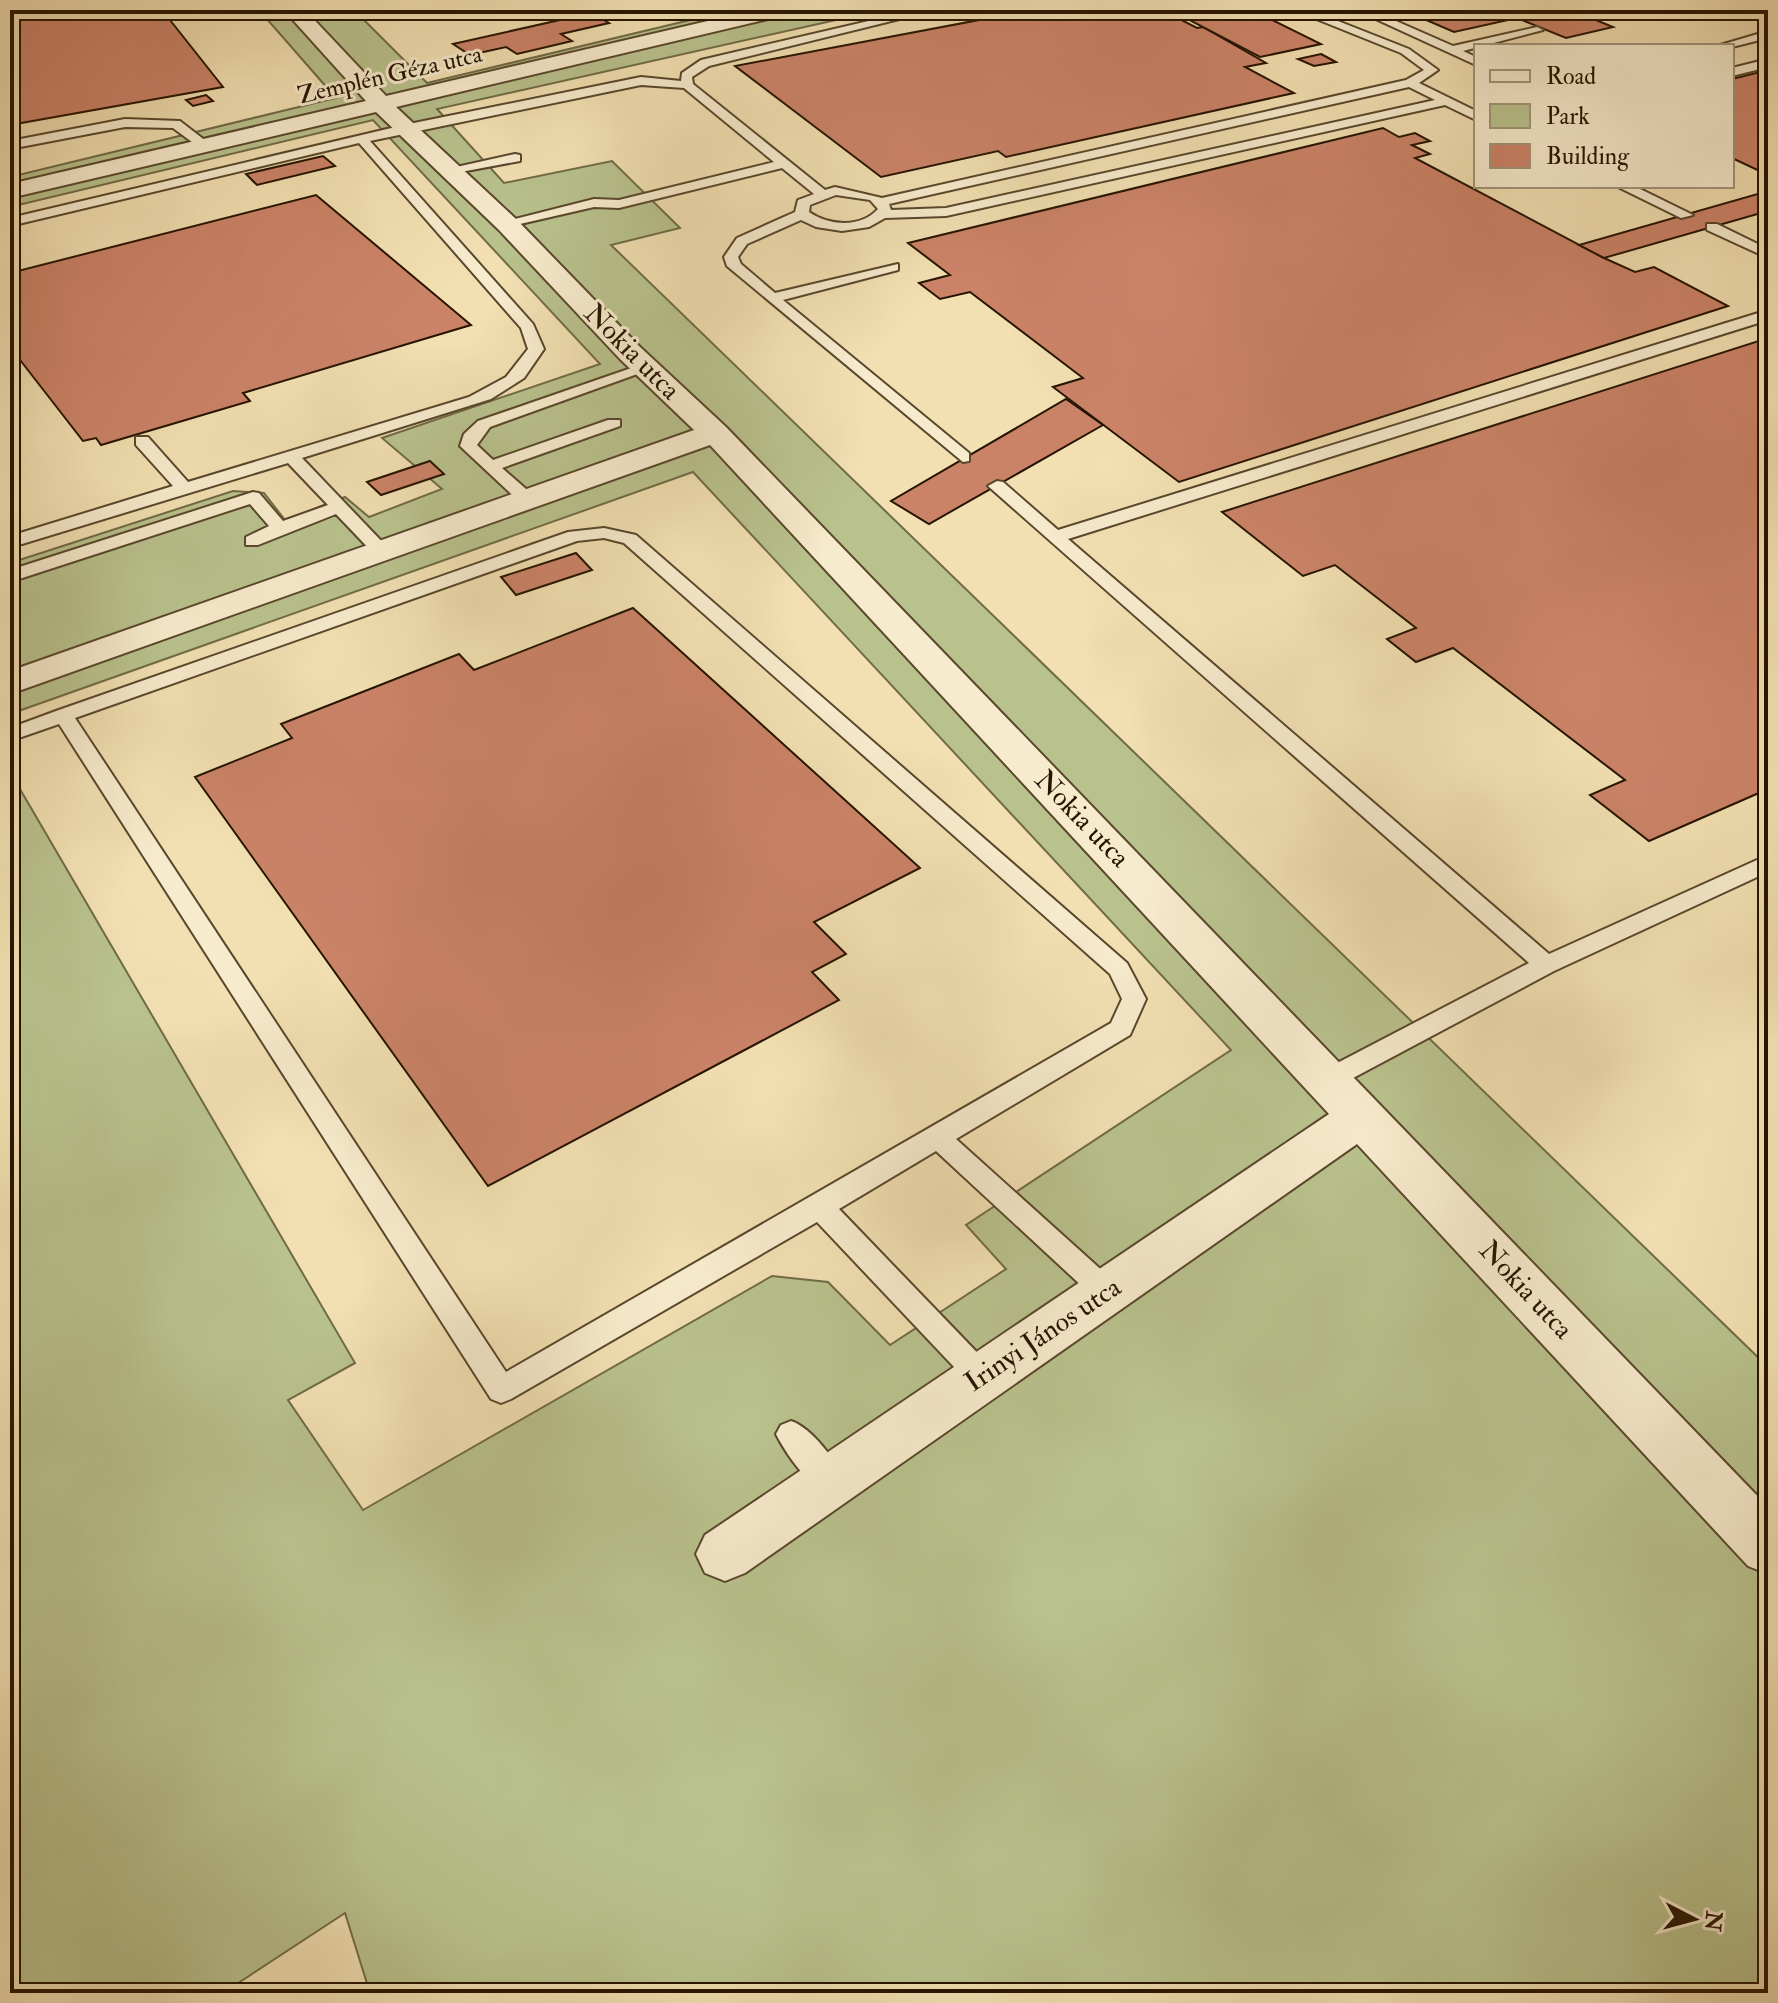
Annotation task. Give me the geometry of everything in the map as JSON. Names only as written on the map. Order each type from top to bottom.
[{"type":"street","points":[[294,10],[393,116]]},
{"type":"street","name":"Zemplén Géza utca","points":[[10,191],[205,145],[393,116],[781,10]]},
{"type":"street","name":"Nokia utca","points":[[393,116],[508,225],[646,368],[715,433],[1768,1547]]},
{"type":"street","points":[[10,683],[715,433]]},
{"type":"street","name":"Irinyi János utca","points":[[725,1554],[1107,1292],[1345,1097]]},
{"type":"lane","points":[[687,85],[689,71],[705,63],[930,10]]},
{"type":"lane","points":[[802,214],[817,223],[842,226],[867,223],[882,208],[1090,155],[1410,83],[1432,70],[1405,51],[1300,10]]},
{"type":"lane","points":[[1362,10],[1474,60]]},
{"type":"lane","points":[[1746,10],[1768,18]]},
{"type":"lane","points":[[1478,44],[1537,30]]},
{"type":"lane","points":[[1730,44],[1768,34]]},
{"type":"lane","points":[[1452,50],[1474,45]]},
{"type":"lane","points":[[1734,72],[1768,63]]},
{"type":"lane","points":[[10,222],[362,139],[393,116],[641,81],[687,85],[822,194]]},
{"type":"lane","points":[[1410,83],[1474,115]]},
{"type":"lane","points":[[802,214],[803,203],[822,194],[863,193],[882,208],[946,212],[1447,101]]},
{"type":"lane","points":[[10,145],[125,123],[176,124],[205,145]]},
{"type":"lane","points":[[12,538],[475,400],[507,386],[528,367],[536,349],[528,327],[362,139]]},
{"type":"lane","points":[[753,154],[768,150]]},
{"type":"lane","points":[[1090,155],[1119,173]]},
{"type":"lane","points":[[450,170],[515,158]]},
{"type":"lane","points":[[508,225],[594,203],[619,204],[783,164]]},
{"type":"lane","points":[[594,203],[613,188]]},
{"type":"lane","points":[[1627,188],[1686,215]]},
{"type":"lane","points":[[802,214],[742,241],[731,257],[734,266],[963,457]]},
{"type":"lane","points":[[1712,227],[1768,254]]},
{"type":"lane","points":[[772,298],[893,267]]},
{"type":"lane","points":[[1058,536],[1768,315]]},
{"type":"lane","points":[[528,500],[468,446],[470,438],[484,424],[646,368]]},
{"type":"lane","points":[[491,466],[614,423]]},
{"type":"lane","points":[[142,441],[184,488]]},
{"type":"lane","points":[[291,456],[382,552]]},
{"type":"lane","points":[[997,486],[1058,536],[1546,965]]},
{"type":"lane","points":[[10,576],[253,497],[280,528]]},
{"type":"lane","points":[[252,541],[340,507]]},
{"type":"lane","points":[[10,735],[63,715],[574,536],[604,533],[630,539],[1119,969],[1134,999],[1121,1029],[501,1390],[63,715]]},
{"type":"lane","points":[[1345,1097],[1546,965],[1768,863]]},
{"type":"lane","points":[[937,1137],[1107,1292]]},
{"type":"lane","points":[[820,1207],[982,1377]]},
{"type":"lane","points":[[791,1434],[830,1481]]},
{"type":"green space","points":[[259,10],[354,10],[427,83],[732,10],[881,10],[437,109],[504,183],[612,161],[680,228],[611,245],[1768,1367],[1768,1993],[370,1993],[345,1913],[223,1993],[10,1993],[10,772],[355,1363],[288,1400],[363,1510],[772,1276],[828,1282],[890,1345],[1006,1269],[966,1225],[1231,1050],[693,472],[10,714],[10,563],[233,491],[264,493],[285,520],[345,497],[369,517],[442,489],[382,438],[600,364],[373,120],[10,207],[10,177],[336,98]]},
{"type":"building","points":[[10,10],[162,10],[223,87],[10,125]]},
{"type":"building","points":[[1032,10],[1162,10],[1197,28],[1203,27],[1266,63],[1245,67],[1294,93],[1006,157],[998,151],[881,177],[735,66]]},
{"type":"building","points":[[1191,10],[1252,10],[1321,44],[1260,57],[1176,13]]},
{"type":"building","points":[[1403,10],[1585,10],[1576,12],[1613,27],[1566,38],[1517,18],[1454,32]]},
{"type":"building","points":[[591,13],[609,23],[561,34],[572,41],[517,54],[506,47],[470,55],[453,44]]},
{"type":"building","points":[[1321,54],[1336,62],[1314,66],[1298,59]]},
{"type":"building","points":[[1768,70],[1768,175],[1734,159],[1734,78]]},
{"type":"building","points":[[206,95],[213,101],[193,106],[186,100]]},
{"type":"building","points":[[1383,128],[1399,137],[1415,133],[1430,141],[1412,145],[1430,154],[1415,158],[1604,258],[1635,272],[1654,267],[1728,306],[1179,482],[1053,387],[1083,378],[970,292],[940,299],[919,283],[950,275],[908,243]]},
{"type":"building","points":[[323,156],[335,166],[257,185],[246,174]]},
{"type":"building","points":[[1768,191],[1768,211],[1604,258],[1579,245]]},
{"type":"building","points":[[316,195],[471,325],[243,393],[250,401],[101,445],[96,438],[83,441],[10,347],[10,273]]},
{"type":"building","points":[[1768,338],[1768,789],[1649,841],[1590,795],[1625,780],[1453,648],[1416,662],[1387,639],[1416,628],[1335,565],[1303,576],[1222,512]]},
{"type":"building","points":[[1066,399],[1103,425],[929,524],[891,501]]},
{"type":"building","points":[[430,461],[444,474],[381,495],[367,482]]},
{"type":"building","points":[[576,553],[592,570],[516,595],[501,577]]},
{"type":"building","points":[[633,608],[920,868],[814,922],[846,954],[812,972],[839,1000],[488,1186],[195,777],[292,738],[281,724],[459,654],[474,670]]}]
